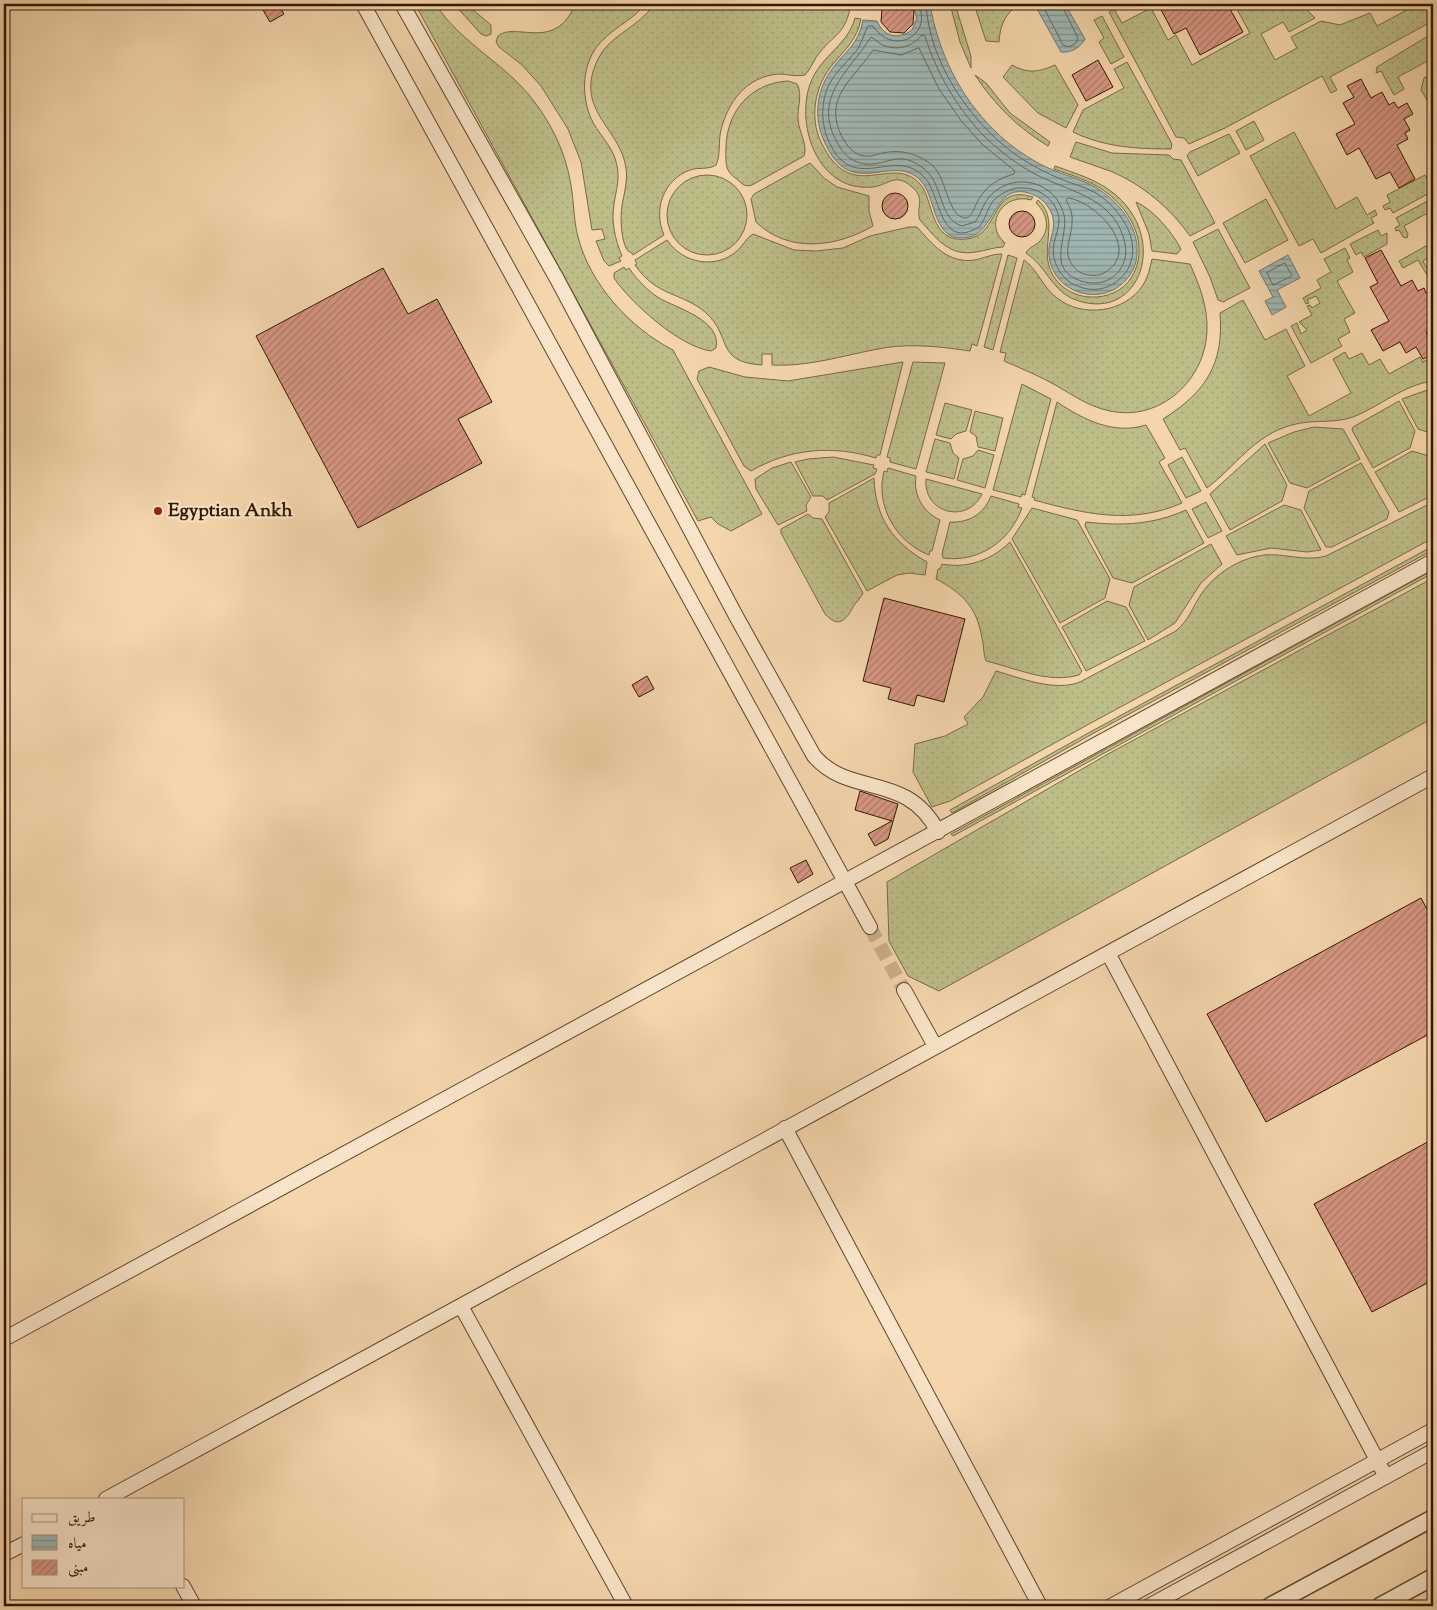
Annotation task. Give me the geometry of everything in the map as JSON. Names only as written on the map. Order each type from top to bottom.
[{"type":"street","points":[[363,4],[870,927]]},
{"type":"street","points":[[402,4],[562,287],[736,616],[814,756],[826,769],[842,778],[875,785],[909,799],[930,818],[938,832]]},
{"type":"street","points":[[4,1339],[1433,561]]},
{"type":"street","points":[[110,1498],[130,1493],[461,1306],[1433,776]]},
{"type":"street","points":[[1108,953],[1386,1477]]},
{"type":"street","points":[[904,990],[935,1046]]},
{"type":"street","points":[[785,1128],[1040,1606]]},
{"type":"street","points":[[461,1306],[626,1606]]},
{"type":"street","points":[[1111,1606],[1433,1430]]},
{"type":"street","points":[[1139,1591],[1148,1606],[1433,1451]]},
{"type":"street","points":[[1270,1606],[1433,1518]]},
{"type":"street","points":[[4,1554],[22,1545]]},
{"type":"street","points":[[1380,1606],[1433,1578]]},
{"type":"street","points":[[184,1588],[194,1606]]},
{"type":"green space","points":[[415,4],[435,4],[459,32],[528,93],[539,108],[551,128],[565,159],[578,237],[592,271],[602,288],[627,317],[657,341],[673,350],[762,514],[731,531],[718,524],[711,517],[698,521]]},
{"type":"green space","points":[[454,4],[466,4],[491,25],[491,34],[486,36],[481,34]]},
{"type":"green space","points":[[575,4],[645,4],[636,14],[610,33],[598,46],[588,64],[586,74],[585,96],[590,116],[609,146],[618,171],[613,224],[622,256],[619,258],[621,261],[609,266],[604,261],[596,241],[605,239],[602,229],[592,230],[581,162],[568,129],[541,86],[522,65],[499,47],[496,42],[498,36],[505,32],[536,33],[547,32],[557,28],[567,19]]},
{"type":"green space","points":[[654,4],[851,4],[843,27],[820,52],[805,75],[778,74],[767,76],[757,80],[740,93],[728,110],[724,120],[716,165],[690,170],[673,181],[667,188],[660,206],[661,225],[664,235],[633,255],[626,247],[622,229],[621,210],[626,182],[626,168],[616,141],[594,105],[591,92],[592,77],[603,50],[641,19]]},
{"type":"green space","points":[[950,4],[955,4],[971,56],[971,68],[960,42]]},
{"type":"green space","points":[[974,4],[1013,4],[1015,7],[1003,23],[999,42],[986,41]]},
{"type":"green space","points":[[1234,4],[1301,4],[1315,18],[1289,32],[1283,22],[1261,34],[1275,60],[1297,48],[1291,37],[1321,21],[1340,25],[1370,13],[1377,26],[1418,4],[1433,4],[1433,21],[1330,77],[1337,90],[1331,93],[1322,76],[1225,128],[1189,144],[1184,138],[1176,137],[1109,12],[1114,9],[1122,23],[1151,8],[1168,40],[1176,35],[1192,65],[1250,33]]},
{"type":"green space","points":[[1102,16],[1124,57],[1111,64],[1099,42],[1104,38],[1094,20]]},
{"type":"green space","points":[[855,18],[861,19],[857,32],[827,72],[818,91],[816,102],[815,122],[817,132],[833,161],[845,171],[858,175],[897,173],[909,176],[920,184],[939,228],[946,235],[955,239],[967,239],[978,235],[985,229],[1002,203],[1009,197],[1019,195],[1033,197],[1031,200],[1021,199],[1013,201],[1005,205],[1000,211],[996,218],[996,227],[998,235],[1005,243],[1003,247],[966,253],[951,249],[944,245],[920,220],[920,199],[911,186],[900,180],[895,180],[872,187],[854,186],[839,180],[827,170],[817,157],[810,141],[807,124],[806,107],[808,91],[818,69],[845,37]]},
{"type":"green space","points":[[1433,33],[1433,58],[1398,77],[1404,89],[1394,95],[1381,71],[1376,73],[1377,67]]},
{"type":"green space","points":[[1127,62],[1172,144],[1171,149],[1108,144],[1073,132],[1083,110],[1124,88],[1114,69]]},
{"type":"green space","points":[[1012,65],[1023,70],[1034,71],[1055,65],[1078,105],[1066,128],[1038,113],[1003,77]]},
{"type":"green space","points":[[1433,73],[1433,110],[1421,90],[1424,78]]},
{"type":"green space","points":[[975,75],[986,83],[1010,113],[1050,142],[1048,146],[1007,115]]},
{"type":"green space","points":[[788,81],[797,84],[799,88],[798,120],[805,147],[804,156],[752,185],[742,184],[730,173],[726,165],[727,134],[731,122],[736,111],[752,93],[775,83]]},
{"type":"green space","points":[[1254,121],[1264,140],[1246,150],[1236,131]]},
{"type":"green space","points":[[1294,132],[1336,209],[1357,197],[1367,215],[1375,210],[1377,215],[1371,218],[1374,223],[1321,253],[1313,239],[1299,246],[1250,156]]},
{"type":"green space","points":[[1229,134],[1240,153],[1198,176],[1187,156],[1190,152]]},
{"type":"green space","points":[[1076,142],[1112,153],[1169,155],[1173,159],[1181,160],[1215,223],[1190,236],[1174,216],[1144,190],[1122,176],[1070,157]]},
{"type":"green space","points":[[810,163],[824,178],[837,187],[869,196],[869,211],[873,226],[844,239],[813,244],[783,239],[769,232],[756,222],[751,199],[754,194]]},
{"type":"green space","points":[[1055,166],[1088,178],[1110,190],[1133,215],[1141,236],[1143,257],[1139,276],[1129,291],[1113,301],[1094,304],[1071,298],[1058,288],[1033,258],[1026,253],[1028,249],[1038,243],[1045,233],[1045,217],[1036,203],[1038,200],[1045,209],[1049,220],[1047,253],[1049,265],[1053,276],[1063,287],[1087,297],[1108,295],[1128,283],[1136,267],[1139,243],[1136,231],[1131,220],[1116,200],[1094,185],[1054,169]]},
{"type":"green space","points":[[707,175],[722,178],[735,187],[744,200],[747,215],[744,230],[735,243],[722,252],[707,255],[692,252],[679,243],[670,230],[667,215],[670,200],[679,187],[692,178]]},
{"type":"green space","points":[[1425,175],[1430,184],[1433,182],[1433,191],[1393,213],[1390,208],[1385,210],[1383,206],[1390,202],[1387,195]]},
{"type":"green space","points":[[1433,198],[1433,210],[1404,226],[1408,234],[1407,238],[1403,237],[1399,230],[1396,231],[1395,228],[1400,225],[1396,218]]},
{"type":"green space","points":[[1266,199],[1288,240],[1245,263],[1223,223]]},
{"type":"green space","points":[[1136,202],[1149,210],[1168,229],[1181,249],[1177,254],[1152,251],[1149,234]]},
{"type":"green space","points":[[909,227],[917,227],[942,252],[957,259],[975,260],[1002,254],[977,346],[972,344],[970,351],[930,346],[900,346],[817,362],[787,365],[772,365],[772,354],[762,354],[762,365],[747,363],[737,359],[730,353],[714,321],[705,312],[687,301],[660,289],[643,275],[635,265],[637,264],[635,260],[667,240],[673,248],[690,259],[709,262],[719,261],[728,257],[737,251],[753,234],[794,250],[816,251],[843,248],[870,236]]},
{"type":"green space","points":[[1218,229],[1250,288],[1223,302],[1218,300],[1210,277],[1193,242]]},
{"type":"green space","points":[[1378,230],[1381,236],[1387,233],[1387,244],[1364,257],[1361,252],[1356,255],[1350,244]]},
{"type":"green space","points":[[1433,242],[1433,255],[1423,261],[1430,274],[1427,275],[1418,260],[1403,268],[1399,261]]},
{"type":"green space","points":[[1345,248],[1350,258],[1347,260],[1353,272],[1337,281],[1355,313],[1344,319],[1350,332],[1338,339],[1342,346],[1311,363],[1291,326],[1297,323],[1301,334],[1307,330],[1299,322],[1312,315],[1307,306],[1310,305],[1312,308],[1320,303],[1316,296],[1307,300],[1309,303],[1306,304],[1303,298],[1321,288],[1317,280],[1331,272],[1324,259]]},
{"type":"green space","points":[[1008,255],[1017,258],[993,350],[984,347]]},
{"type":"green space","points":[[1152,259],[1190,264],[1202,296],[1207,321],[1205,348],[1199,365],[1177,393],[1163,403],[1147,410],[1129,413],[1101,409],[1046,380],[1004,361],[1006,353],[1000,352],[1024,260],[1057,298],[1078,308],[1103,310],[1125,302],[1135,294],[1146,279]]},
{"type":"green space","points":[[624,267],[626,270],[629,268],[650,292],[696,316],[705,323],[712,330],[716,338],[716,348],[711,351],[699,348],[685,341],[671,333],[644,311],[614,278],[614,273]]},
{"type":"green space","points":[[1243,300],[1265,340],[1286,329],[1305,366],[1287,376],[1309,416],[1351,393],[1333,359],[1345,352],[1349,359],[1362,353],[1369,365],[1380,359],[1389,374],[1420,357],[1423,362],[1433,356],[1433,381],[1402,391],[1353,417],[1300,423],[1279,430],[1267,436],[1246,452],[1207,488],[1185,448],[1180,450],[1163,419],[1178,409],[1201,387],[1215,362],[1219,347],[1220,313]]},
{"type":"green space","points":[[903,362],[880,455],[877,455],[876,458],[844,451],[812,451],[781,457],[751,471],[744,466],[697,379],[699,371],[709,367],[745,377],[788,381]]},
{"type":"green space","points":[[913,362],[945,363],[916,469],[890,462],[890,458],[887,457]]},
{"type":"green space","points":[[1022,384],[1051,399],[1025,495],[1022,494],[1021,497],[993,490]]},
{"type":"green space","points":[[1433,388],[1433,434],[1418,429],[1402,399]]},
{"type":"green space","points":[[1399,401],[1415,431],[1410,448],[1373,468],[1352,430],[1353,427]]},
{"type":"green space","points":[[1057,402],[1078,415],[1111,427],[1134,428],[1146,425],[1165,458],[1159,462],[1182,503],[1145,514],[1108,515],[1090,513],[1034,500],[1035,498],[1032,497]]},
{"type":"green space","points":[[945,403],[972,410],[966,431],[956,434],[951,439],[936,435]]},
{"type":"green space","points":[[975,411],[1003,418],[995,451],[978,447],[976,436],[970,432]]},
{"type":"green space","points":[[1314,427],[1343,429],[1360,459],[1307,488],[1290,483],[1268,443],[1294,432]]},
{"type":"green space","points":[[935,439],[950,443],[953,453],[959,458],[954,479],[926,472]]},
{"type":"green space","points":[[1265,444],[1287,485],[1282,501],[1230,530],[1210,494]]},
{"type":"green space","points":[[978,450],[994,455],[985,488],[957,480],[963,459],[973,456]]},
{"type":"green space","points":[[1412,451],[1429,456],[1433,464],[1433,495],[1399,512],[1375,472]]},
{"type":"green space","points":[[833,457],[874,465],[873,468],[877,469],[875,474],[827,500],[823,496],[813,496],[795,462]]},
{"type":"green space","points":[[1182,457],[1201,491],[1186,498],[1168,465]]},
{"type":"green space","points":[[791,462],[811,497],[806,505],[807,511],[778,525],[756,489],[755,479],[772,468]]},
{"type":"green space","points":[[1361,463],[1389,512],[1387,519],[1332,547],[1326,547],[1304,508],[1309,491]]},
{"type":"green space","points":[[888,468],[916,476],[916,490],[920,502],[934,517],[940,520],[932,551],[930,551],[929,555],[907,541],[891,521],[886,510],[882,484],[884,471],[887,472]]},
{"type":"green space","points":[[874,478],[878,505],[888,528],[915,555],[927,562],[925,575],[909,573],[897,575],[867,591],[825,517],[829,512],[829,503]]},
{"type":"green space","points":[[926,479],[982,494],[975,504],[966,510],[957,512],[947,511],[938,507],[931,500],[927,491]]},
{"type":"green space","points":[[991,496],[1019,504],[1018,507],[1022,508],[1010,530],[1001,540],[981,553],[956,559],[943,558],[942,554],[950,522],[963,521],[975,516],[984,508]]},
{"type":"green space","points":[[1206,502],[1222,531],[1208,538],[1192,509]]},
{"type":"green space","points":[[1433,502],[1433,538],[950,801],[932,807],[913,772],[915,744],[945,736],[968,724],[964,717],[983,697],[996,671],[1049,685],[1070,685],[1080,682],[1176,631],[1188,618],[1199,598],[1214,579],[1238,563],[1264,555],[1302,558],[1326,556]]},
{"type":"green space","points":[[1284,505],[1301,510],[1321,550],[1307,552],[1271,548],[1237,555],[1226,536]]},
{"type":"green space","points":[[1032,508],[1077,520],[1110,579],[1105,598],[1060,623],[1012,539]]},
{"type":"green space","points":[[1186,510],[1204,543],[1132,583],[1113,578],[1085,526],[1086,522],[1137,523],[1161,519]]},
{"type":"green space","points":[[808,514],[813,518],[822,519],[863,593],[848,616],[842,621],[834,621],[825,614],[781,533],[781,529]]},
{"type":"green space","points":[[1010,542],[1082,671],[1079,675],[1056,678],[1032,674],[986,661],[980,627],[972,610],[961,596],[936,579],[938,569],[940,569],[942,564],[961,565],[979,562],[995,554]]},
{"type":"green space","points":[[1211,544],[1222,564],[1201,583],[1175,623],[1148,640],[1129,605],[1134,587]]},
{"type":"green space","points":[[1433,546],[1433,550],[1094,733],[952,813],[950,810],[1092,731]]},
{"type":"green space","points":[[1433,570],[1433,573],[953,836],[951,834]]},
{"type":"green space","points":[[1433,578],[1433,718],[939,991],[908,976],[889,941],[887,882],[1108,754]]},
{"type":"green space","points":[[1107,601],[1126,607],[1145,641],[1086,671],[1062,627]]},
{"type":"water","points":[[912,4],[930,4],[939,39],[952,73],[971,104],[995,131],[1015,148],[1038,163],[1081,180],[1103,192],[1112,199],[1125,215],[1135,234],[1137,259],[1127,279],[1115,289],[1094,295],[1083,293],[1073,290],[1057,276],[1049,256],[1054,223],[1053,218],[1047,205],[1036,196],[1022,192],[1012,193],[1004,198],[979,232],[970,237],[958,238],[942,228],[926,189],[921,181],[910,173],[885,171],[859,173],[847,169],[835,160],[824,141],[819,124],[819,97],[825,80],[858,37],[863,20],[877,21],[887,34],[902,35],[912,30],[917,18]]},
{"type":"water","points":[[1038,4],[1065,4],[1085,39],[1081,45],[1072,51],[1061,52],[1036,7]]},
{"type":"water","points":[[1288,255],[1300,278],[1277,290],[1286,307],[1272,315],[1265,301],[1273,297],[1259,271]]},
{"type":"building","points":[[278,4],[284,14],[270,22],[263,10]]},
{"type":"building","points":[[888,4],[908,4],[914,11],[913,24],[904,33],[890,32],[881,22],[882,9]]},
{"type":"building","points":[[1158,4],[1227,4],[1243,32],[1200,55],[1186,28],[1174,34]]},
{"type":"building","points":[[1098,60],[1113,87],[1086,101],[1072,75]]},
{"type":"building","points":[[1361,79],[1371,98],[1382,92],[1389,105],[1394,102],[1398,108],[1407,103],[1413,114],[1404,119],[1410,130],[1405,133],[1408,139],[1397,145],[1415,179],[1399,188],[1390,172],[1376,179],[1359,148],[1347,155],[1336,134],[1355,124],[1343,103],[1354,97],[1347,86]]},
{"type":"building","points":[[895,193],[904,197],[908,206],[904,215],[895,219],[886,215],[882,206],[886,197]]},
{"type":"building","points":[[1022,211],[1031,215],[1035,224],[1031,233],[1022,237],[1013,233],[1009,224],[1013,215]]},
{"type":"building","points":[[1381,250],[1401,286],[1412,280],[1418,291],[1424,288],[1426,293],[1433,289],[1433,308],[1428,311],[1433,320],[1433,328],[1426,332],[1433,346],[1433,354],[1423,359],[1416,347],[1406,353],[1400,342],[1383,351],[1371,330],[1389,321],[1370,287],[1378,283],[1365,258]]},
{"type":"building","points":[[383,268],[408,314],[437,299],[492,402],[458,419],[482,463],[358,528],[256,336]]},
{"type":"building","points":[[884,598],[965,619],[944,702],[917,695],[914,706],[888,699],[891,688],[863,681]]},
{"type":"building","points":[[647,676],[654,689],[639,697],[632,685]]},
{"type":"building","points":[[860,791],[898,804],[888,839],[875,846],[868,834],[892,821],[855,810]]},
{"type":"building","points":[[806,860],[813,874],[798,883],[790,868]]},
{"type":"building","points":[[1421,898],[1433,920],[1433,1032],[1266,1122],[1207,1014]]},
{"type":"building","points":[[1433,1139],[1433,1280],[1372,1312],[1314,1204]]},
{"type":"tunnel","points":[[870,927],[904,990]]},
{"type":"place","name":"Egyptian Ankh","points":[[158,511]]}]
